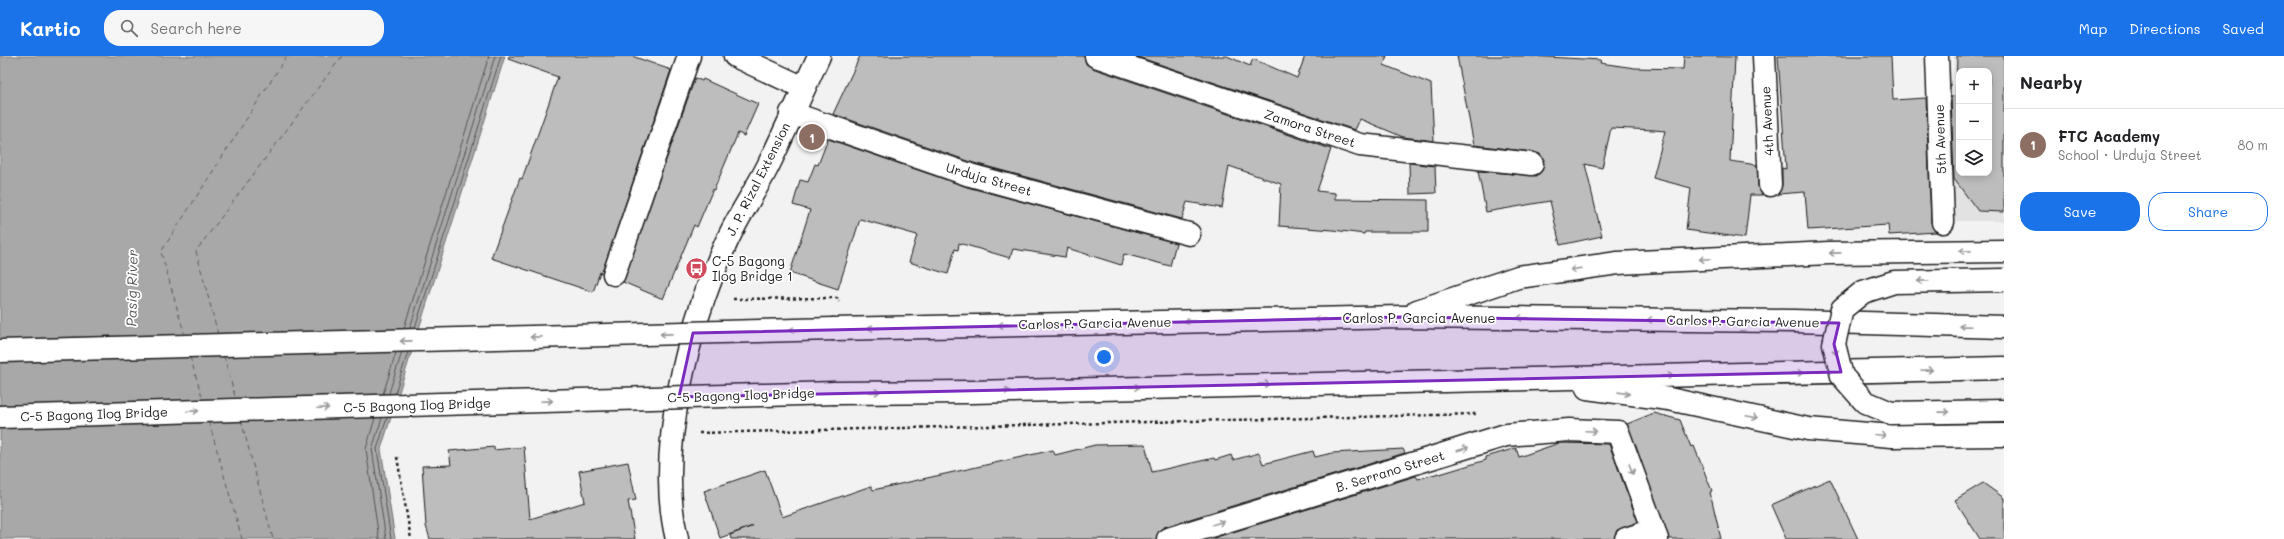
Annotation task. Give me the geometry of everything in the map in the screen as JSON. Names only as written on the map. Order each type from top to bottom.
[{"type":"main road","points":[[614,274],[689,56]]},
{"type":"main road","points":[[735,56],[804,88]]},
{"type":"main road","name":"J. P. Rizal Extension","points":[[677,539],[670,498],[669,471],[672,433],[686,359],[702,300],[727,241],[768,165],[791,113],[819,56]]},
{"type":"main road","name":"Zamora Street","points":[[1096,56],[1360,145],[1532,164]]},
{"type":"main road","name":"4th Avenue","points":[[1764,56],[1770,186]]},
{"type":"main road","name":"5th Avenue","points":[[1937,56],[1943,222]]},
{"type":"main road","name":"Urduja Street","points":[[791,113],[970,175],[1189,234]]},
{"type":"main road","points":[[1401,317],[1518,277],[1618,263],[1829,253],[2004,251]]},
{"type":"main road","points":[[2004,280],[1894,282],[1863,292],[1842,309],[1834,344],[1842,376],[1865,402],[1891,413],[2004,411]]},
{"type":"main road","name":"Carlos P. Garcia Avenue","points":[[0,351],[834,329],[1401,317],[1794,321],[2004,326]]},
{"type":"main road","points":[[1516,378],[2004,368]]},
{"type":"main road","points":[[1516,378],[1669,399],[1808,429],[1892,436],[2004,435]]},
{"type":"main road","name":"C-5 Bagong Ilog Bridge","points":[[0,417],[835,393],[972,392],[1516,378]]},
{"type":"main road","name":"B. Serrano Street","points":[[1168,539],[1506,435],[1569,430],[1618,432],[1656,535]]},
{"type":"main road","points":[[1626,539],[1656,535]]},
{"type":"path","points":[[702,300],[837,298]]},
{"type":"path","points":[[672,433],[832,431],[1478,414]]},
{"type":"path","points":[[397,457],[411,539]]},
{"type":"highlighted area","points":[[1401,317],[1839,323],[1834,344],[1841,372],[679,397],[693,333]]},
{"type":"shaded area","points":[[1954,56],[2004,56],[2004,221],[1953,221]]},
{"type":"water","name":"Pasig River","points":[[0,56],[505,56],[381,449],[395,539],[0,539]]},
{"type":"building","points":[[509,56],[632,56],[671,70],[602,273],[600,272],[593,292],[491,258],[520,178],[522,179],[558,77],[508,59]]},
{"type":"building","points":[[860,56],[1084,56],[1086,64],[1092,68],[1331,149],[1317,191],[1335,193],[1335,199],[1428,200],[1428,232],[1365,232],[1364,234],[1279,226],[1281,184],[1229,166],[1222,208],[1187,202],[1182,219],[974,163],[833,114]]},
{"type":"building","points":[[1135,56],[1227,56],[1250,66],[1253,59],[1297,78],[1305,56],[1387,56],[1384,65],[1431,84],[1434,141],[1403,137],[1360,119],[1355,130]]},
{"type":"building","points":[[1457,56],[1528,56],[1601,60],[1600,63],[1635,68],[1683,69],[1684,56],[1735,57],[1730,161],[1757,165],[1758,186],[1762,195],[1750,195],[1745,238],[1686,230],[1691,188],[1653,178],[1665,131],[1611,128],[1602,168],[1585,164],[1602,236],[1560,245],[1550,201],[1486,212],[1478,171],[1537,176],[1542,171],[1544,159],[1540,154],[1533,152],[1474,145]]},
{"type":"building","points":[[1778,56],[1891,56],[1893,100],[1926,98],[1931,222],[1936,232],[1889,235],[1888,225],[1808,230],[1805,192],[1778,194],[1782,185],[1782,168],[1786,169]]},
{"type":"building","points":[[1957,56],[2004,56],[2004,212],[1978,211],[1954,179],[1951,97],[1956,96],[1956,176],[1992,176],[1992,68],[1957,68]]},
{"type":"building","points":[[695,78],[702,81],[703,79],[758,104],[744,136],[738,133],[697,227],[694,225],[663,299],[623,282]]},
{"type":"building","points":[[828,139],[967,187],[1176,243],[1170,266],[1124,254],[1121,265],[1067,248],[1065,257],[1013,249],[1010,258],[959,243],[958,250],[955,249],[948,274],[909,262],[917,235],[860,219],[838,289],[790,273],[810,210],[793,205],[800,180],[808,182],[815,164],[818,165]]},
{"type":"building","points":[[1409,163],[1435,166],[1436,193],[1410,194]]},
{"type":"building","points":[[1654,413],[1680,420],[1691,447],[1694,446],[1712,491],[1710,492],[1721,539],[1669,539],[1627,424]]},
{"type":"building","points":[[1559,443],[1609,444],[1638,522],[1617,530],[1614,539],[1210,539],[1416,476],[1418,479],[1440,474],[1486,460],[1486,457],[1516,448],[1519,457]]},
{"type":"building","points":[[1145,444],[1152,472],[1214,458],[1215,460],[1231,455],[1233,460],[1259,453],[1263,464],[1313,451],[1315,457],[1332,453],[1403,449],[1405,453],[1164,527],[1159,531],[1156,539],[731,539],[730,535],[753,526],[720,538],[704,491],[765,470],[782,517],[871,486],[873,490],[1053,450],[1055,455],[1095,445]]},
{"type":"building","points":[[494,447],[494,450],[524,447],[530,519],[585,502],[579,471],[628,462],[636,500],[628,501],[635,539],[430,539],[426,526],[422,466],[451,465],[449,451]]},
{"type":"building","points":[[1830,479],[1858,539],[1786,539],[1771,505]]},
{"type":"building","points":[[1983,483],[2004,498],[2004,539],[1980,539],[1955,500]]},
{"type":"ferry route","points":[[185,336],[161,252],[287,56]]},
{"type":"ferry route","points":[[218,334],[196,251],[342,56]]},
{"type":"ferry route","points":[[224,356],[236,400]]},
{"type":"ferry route","points":[[190,357],[203,400]]},
{"type":"ferry route","points":[[241,420],[273,539]]},
{"type":"ferry route","points":[[209,422],[242,539]]},
{"type":"place","name":"FTC Academy","points":[[812,137]]},
{"type":"place","name":"C-5 Bagong Ilog Bridge 1","points":[[696,268]]}]
